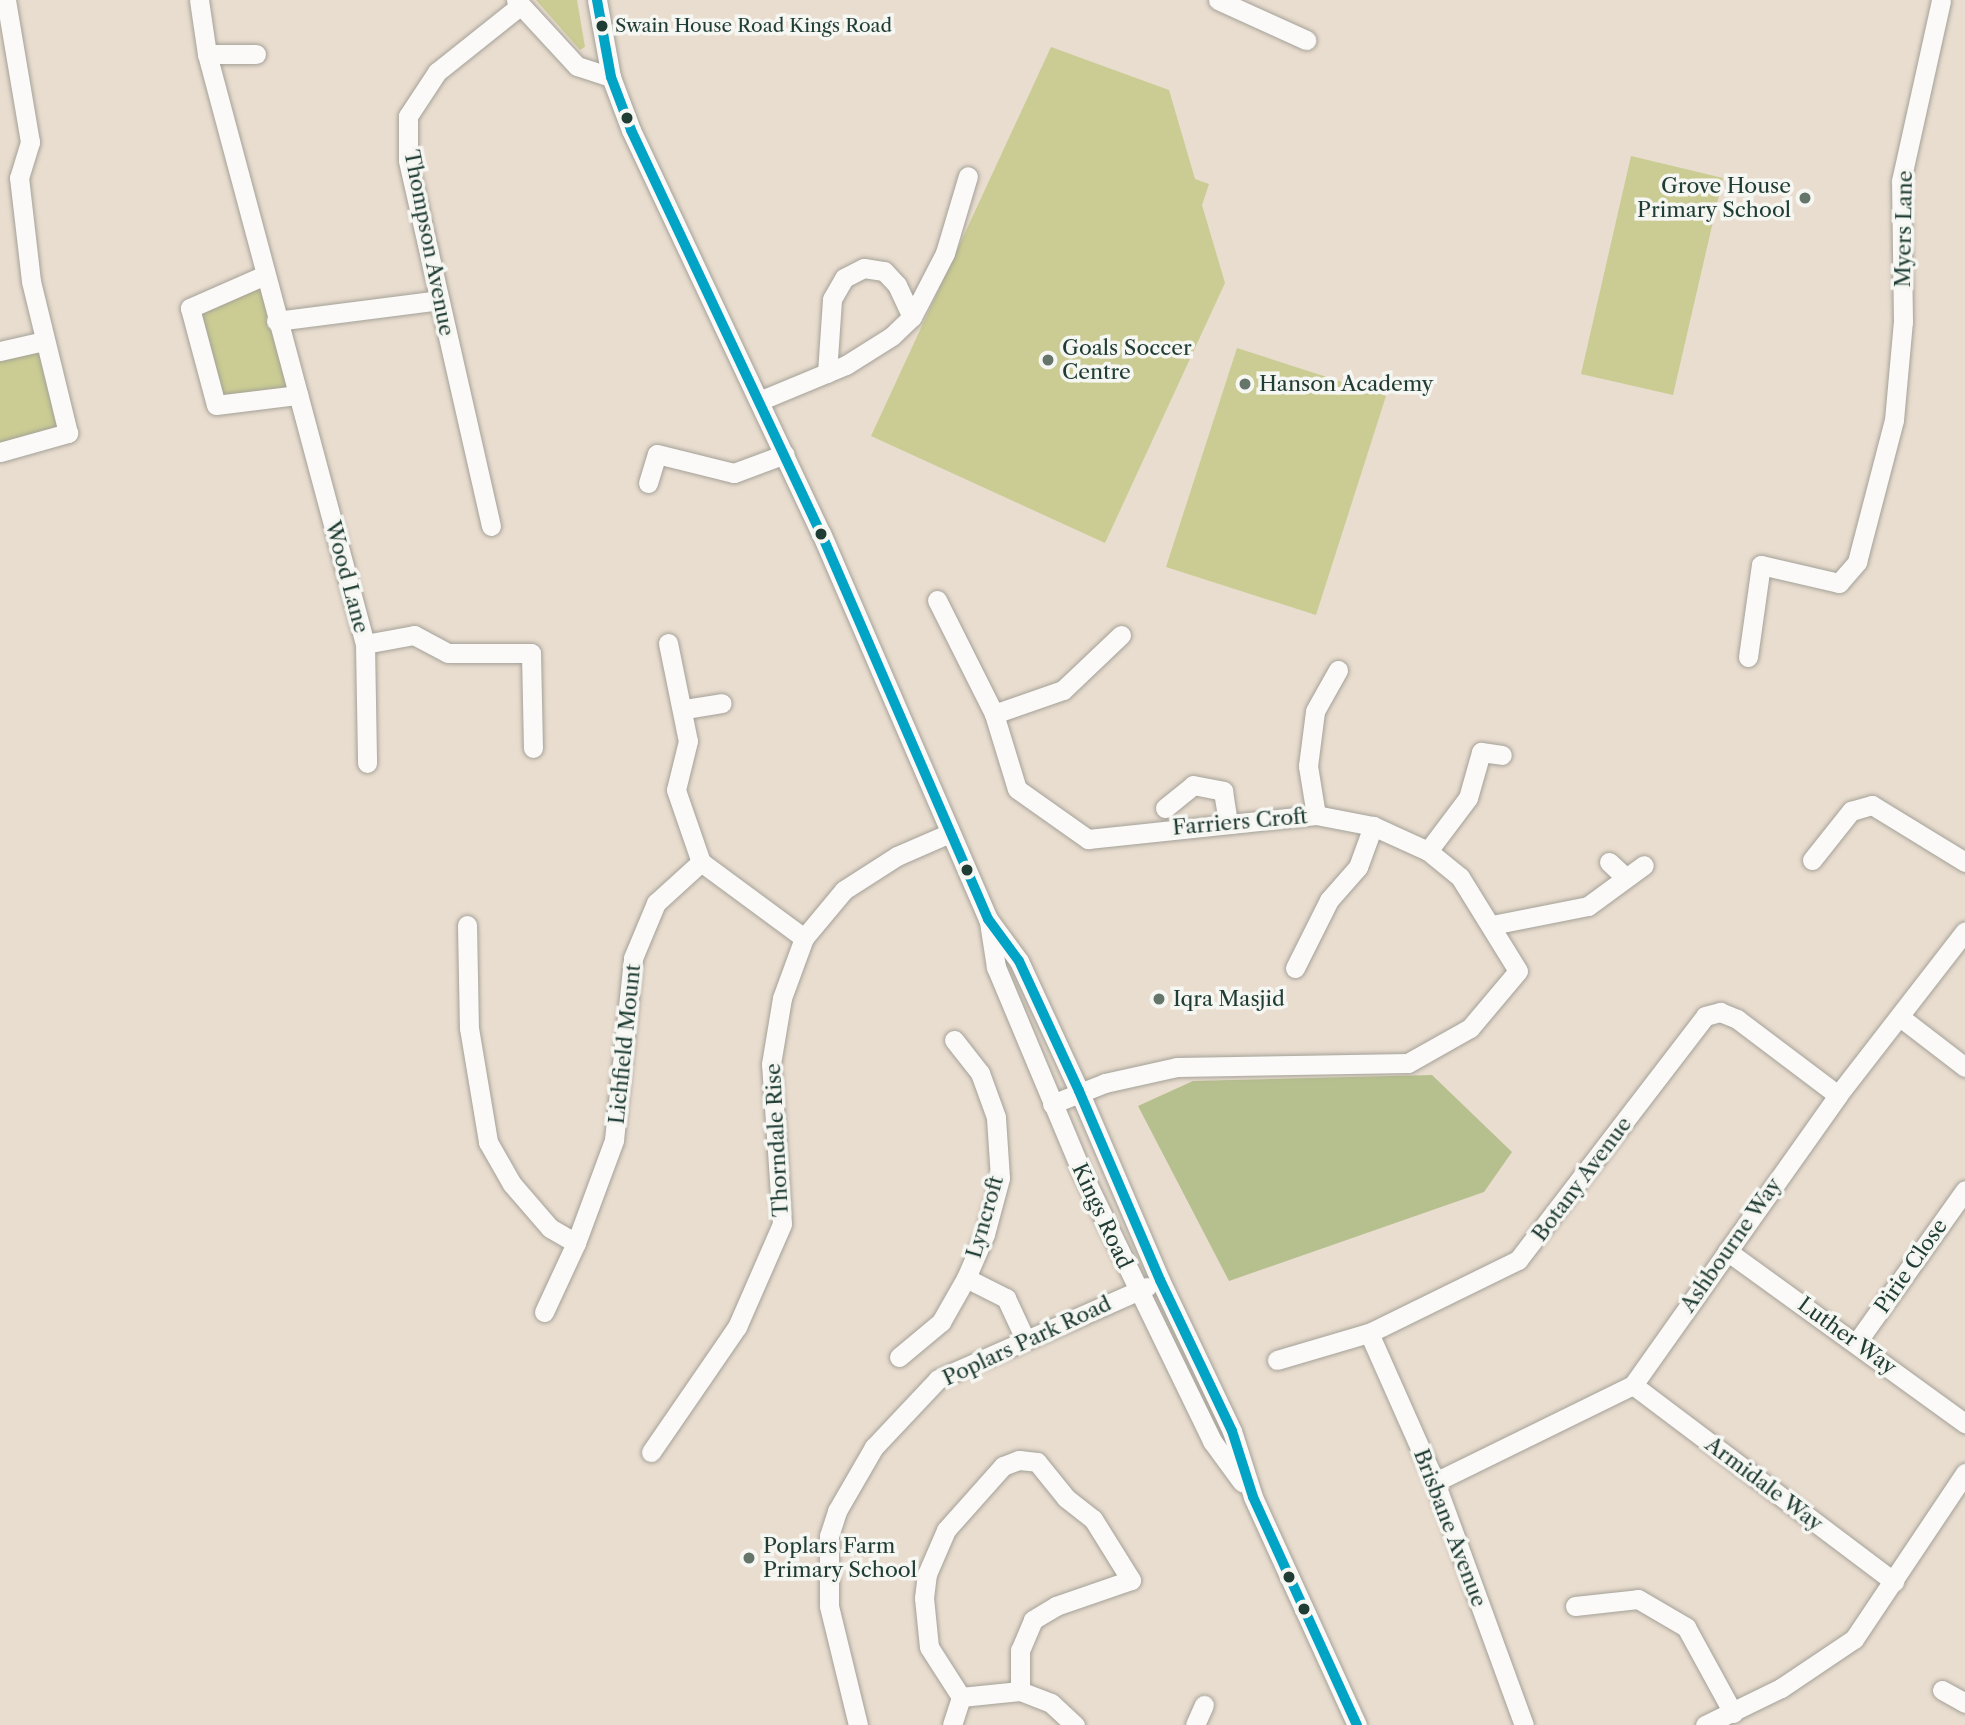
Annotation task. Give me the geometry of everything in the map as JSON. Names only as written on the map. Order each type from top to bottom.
[{"type":"street","points":[[0,452],[68,433],[30,281],[20,190],[30,142],[6,0]]},
{"type":"street","name":"Wood Lane","points":[[199,0],[207,54],[276,321],[365,644],[367,763]]},
{"type":"street","name":"Kings Road","points":[[597,0],[611,77],[668,211],[785,454],[988,919],[1019,961],[1079,1091],[1160,1280],[1232,1431],[1252,1497],[1357,1725]]},
{"type":"street","points":[[1218,0],[1306,40]]},
{"type":"street","name":"Myers Lane","points":[[1748,657],[1761,565],[1839,583],[1857,562],[1894,419],[1903,322],[1901,181],[1941,0]]},
{"type":"street","points":[[518,3],[578,66],[611,77]]},
{"type":"street","name":"Thompson Avenue","points":[[491,526],[408,160],[408,116],[437,72],[518,3]]},
{"type":"street","points":[[207,54],[256,54]]},
{"type":"street","points":[[759,401],[827,373],[892,336],[912,317],[945,253],[968,176]]},
{"type":"street","points":[[827,373],[832,299],[844,278],[863,268],[884,271],[897,285],[912,317]]},
{"type":"street","points":[[265,275],[190,308],[216,405],[298,396]]},
{"type":"street","points":[[276,321],[439,300]]},
{"type":"street","points":[[0,351],[44,341]]},
{"type":"street","points":[[648,483],[657,454],[734,473],[785,454]]},
{"type":"street","name":"Farriers Croft","points":[[937,600],[994,714],[1017,789],[1088,839],[1228,821],[1316,814],[1373,826],[1428,851],[1460,877],[1518,971],[1470,1028],[1408,1063],[1177,1067],[1079,1091]]},
{"type":"street","points":[[365,644],[414,635],[448,653],[531,653],[533,748]]},
{"type":"street","points":[[994,714],[1063,690],[1121,635]]},
{"type":"street","points":[[667,643],[685,709],[688,741],[676,790],[701,862],[804,938]]},
{"type":"street","points":[[1316,814],[1308,766],[1315,711],[1338,670]]},
{"type":"street","points":[[685,709],[722,703]]},
{"type":"street","points":[[1428,851],[1468,798],[1481,752],[1502,755]]},
{"type":"street","points":[[1165,808],[1193,785],[1223,790],[1228,821]]},
{"type":"street","points":[[1812,860],[1852,811],[1872,805],[1965,862]]},
{"type":"street","points":[[1295,968],[1329,900],[1357,867],[1373,826]]},
{"type":"street","name":"Thorndale Rise","points":[[651,1452],[737,1327],[782,1224],[771,1064],[782,998],[804,938],[844,890],[897,856],[950,833]]},
{"type":"street","name":"Lichfield Mount","points":[[544,1312],[576,1243],[614,1140],[633,958],[656,904],[701,862]]},
{"type":"street","points":[[1609,862],[1625,877]]},
{"type":"street","points":[[1492,925],[1588,906],[1644,865]]},
{"type":"street","name":"Kings Road","points":[[988,919],[996,967],[1052,1104],[1137,1292],[1212,1441],[1252,1497]]},
{"type":"street","points":[[467,925],[469,1028],[488,1142],[512,1184],[550,1228],[576,1243]]},
{"type":"street","name":"Ashbourne Way","points":[[1435,1482],[1633,1385],[1838,1095],[1965,930]]},
{"type":"street","name":"Botany Avenue","points":[[1277,1360],[1370,1333],[1518,1260],[1705,1016],[1720,1012],[1737,1019],[1838,1095]]},
{"type":"street","points":[[1900,1017],[1965,1067]]},
{"type":"street","name":"Lyncroft","points":[[899,1357],[941,1322],[966,1278],[985,1234],[1000,1178],[996,1117],[980,1073],[954,1040]]},
{"type":"street","points":[[1052,1104],[1079,1091]]},
{"type":"street","name":"Pirie Close","points":[[1857,1342],[1965,1190]]},
{"type":"street","name":"Luther Way","points":[[1727,1251],[1857,1342],[1965,1423]]},
{"type":"street","name":"Lyncroft","points":[[966,1278],[1006,1298],[1025,1339]]},
{"type":"street","name":"Poplars Park Road","points":[[858,1725],[829,1606],[829,1536],[837,1511],[874,1447],[938,1379],[1160,1280]]},
{"type":"street","name":"Brisbane Avenue","points":[[1370,1333],[1435,1482],[1524,1725]]},
{"type":"street","name":"Armidale Way","points":[[1633,1385],[1894,1582]]},
{"type":"street","points":[[961,1697],[929,1647],[924,1598],[927,1574],[946,1530],[1003,1466],[1019,1460],[1037,1462],[1066,1498],[1093,1519],[1131,1580],[1056,1606],[1033,1620],[1020,1650],[1020,1691]]},
{"type":"street","points":[[1705,1725],[1781,1688],[1854,1639],[1965,1473]]},
{"type":"street","points":[[1575,1606],[1638,1599],[1686,1627],[1733,1713]]},
{"type":"street","points":[[1942,1690],[1965,1703]]},
{"type":"street","points":[[961,1697],[1020,1691],[1051,1703],[1076,1725]]},
{"type":"street","points":[[952,1725],[961,1697]]},
{"type":"street","points":[[1195,1725],[1204,1706]]},
{"type":"green space","points":[[536,0],[577,0],[585,47],[580,50]]},
{"type":"green space","name":"Goals Soccer Centre","points":[[1051,47],[1169,90],[1195,179],[1209,184],[1202,205],[1225,283],[1105,543],[871,436]]},
{"type":"green space","points":[[1631,156],[1723,178],[1673,395],[1581,374]]},
{"type":"green space","points":[[262,283],[289,389],[221,398],[197,312]]},
{"type":"green space","points":[[1237,348],[1386,396],[1316,615],[1166,567]]},
{"type":"green space","points":[[39,349],[62,429],[0,444],[0,358]]},
{"type":"green space","points":[[1432,1075],[1512,1152],[1484,1192],[1229,1281],[1138,1106],[1193,1081]]},
{"type":"transit line","points":[[597,0],[611,77],[631,130],[821,533],[988,919],[1019,961],[1079,1091],[1160,1280],[1232,1431],[1253,1497],[1357,1725]]},
{"type":"place","name":"Swain House Road Kings Road","points":[[602,26]]},
{"type":"place","name":"Grove House Primary School","points":[[1805,198]]},
{"type":"place","name":"Goals Soccer Centre","points":[[1048,360]]},
{"type":"place","name":"Hanson Academy","points":[[1245,384]]},
{"type":"place","name":"Iqra Masjid","points":[[1159,999]]},
{"type":"place","name":"Poplars Farm Primary School","points":[[749,1558]]}]
